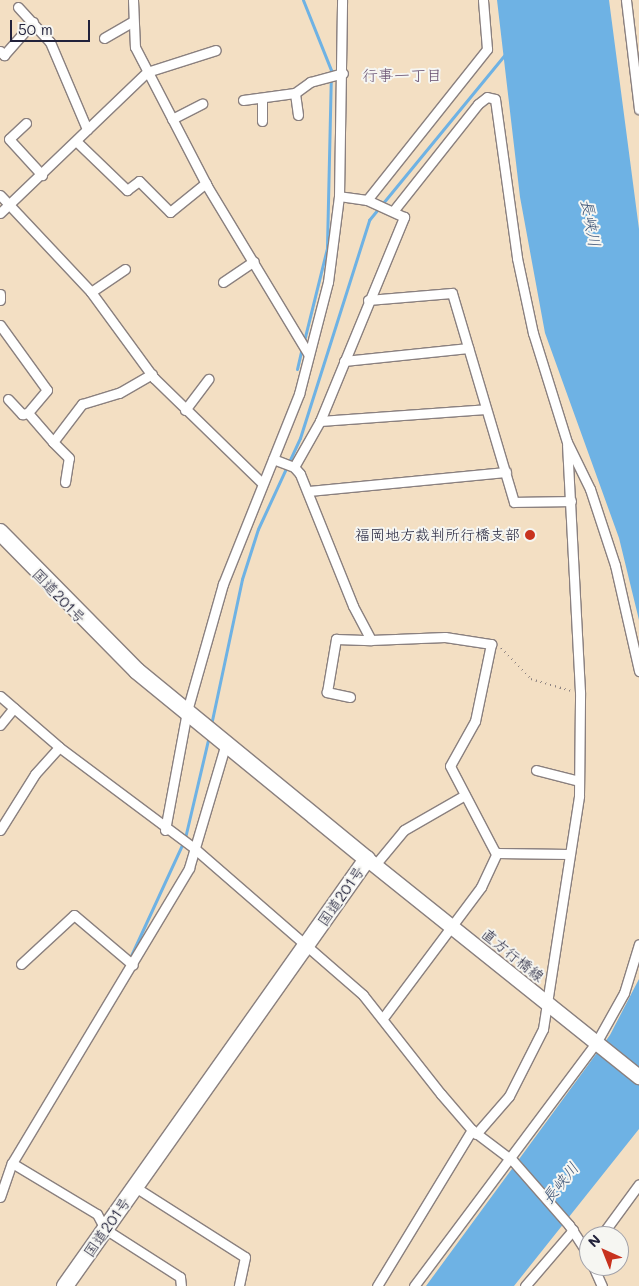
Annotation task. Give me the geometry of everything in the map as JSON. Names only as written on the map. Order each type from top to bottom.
[{"type":"highway","name":"国道201号","points":[[0,532],[84,622],[189,713],[371,862],[307,945],[65,1286]]},
{"type":"main road","name":"直方行橋線","points":[[371,862],[639,1077]]},
{"type":"street","points":[[134,0],[132,22],[135,47],[147,72],[206,183],[309,355]]},
{"type":"street","points":[[167,830],[189,713],[223,584],[261,482],[276,460],[309,355],[328,282],[338,196],[343,74],[342,0]]},
{"type":"street","points":[[370,201],[487,49],[483,0]]},
{"type":"street","points":[[626,0],[635,44],[639,109]]},
{"type":"street","points":[[18,7],[50,42],[87,129]]},
{"type":"street","points":[[4,55],[33,22]]},
{"type":"street","points":[[104,38],[132,22]]},
{"type":"street","points":[[0,213],[7,204],[42,175],[147,72],[216,50]]},
{"type":"street","points":[[243,100],[295,93],[310,82],[343,74]]},
{"type":"street","points":[[295,93],[298,115]]},
{"type":"street","points":[[394,210],[478,104],[487,97],[495,99],[517,258],[548,385],[567,442],[590,489],[620,580],[639,671]]},
{"type":"street","points":[[262,98],[262,121]]},
{"type":"street","points":[[172,119],[202,104]]},
{"type":"street","points":[[26,123],[9,139],[42,175]]},
{"type":"street","points":[[76,141],[127,190],[139,181],[170,212],[206,183]]},
{"type":"street","points":[[0,196],[91,292],[152,374],[185,410],[261,482]]},
{"type":"street","points":[[294,467],[320,421],[368,300],[402,227],[404,217],[394,210],[370,201],[338,196]]},
{"type":"street","points":[[223,282],[254,261]]},
{"type":"street","points":[[91,292],[125,268]]},
{"type":"street","points":[[368,300],[452,293],[514,502],[571,502]]},
{"type":"street","points":[[0,294],[0,300]]},
{"type":"street","points":[[0,326],[47,390],[28,413],[22,414],[8,399]]},
{"type":"street","points":[[344,361],[468,348]]},
{"type":"street","points":[[53,442],[82,404],[119,393],[152,374]]},
{"type":"street","points":[[185,410],[208,379]]},
{"type":"street","points":[[320,421],[486,409]]},
{"type":"street","points":[[28,413],[68,458],[65,482]]},
{"type":"street","points":[[376,1286],[474,1132],[508,1096],[543,1029],[549,1004],[579,781],[580,692],[571,487],[567,442]]},
{"type":"street","points":[[276,460],[294,467],[308,491],[353,606],[371,640]]},
{"type":"street","points":[[308,491],[506,472]]},
{"type":"street","points":[[571,487],[590,489]]},
{"type":"street","points":[[350,697],[327,692],[336,639],[371,640],[445,637],[491,644],[475,721],[450,761],[465,795],[496,854],[485,882],[450,926],[383,1018]]},
{"type":"street","points":[[0,696],[59,747],[167,830],[191,846],[307,945],[383,1018],[474,1132],[510,1160],[571,1227],[579,1239]]},
{"type":"street","points":[[0,725],[14,708]]},
{"type":"street","points":[[0,1197],[2,1181],[12,1163],[133,965],[189,868],[191,846],[209,812],[223,740]]},
{"type":"street","points":[[0,830],[35,774],[59,747]]},
{"type":"street","points":[[536,770],[579,781]]},
{"type":"street","points":[[371,862],[404,830],[465,795]]},
{"type":"street","points":[[496,854],[569,854]]},
{"type":"street","points":[[21,964],[74,914],[133,965]]},
{"type":"street","points":[[414,1286],[598,1045],[624,993],[639,944]]},
{"type":"street","points":[[12,1163],[97,1214],[105,1229],[180,1277],[181,1286]]},
{"type":"street","points":[[608,1226],[639,1184]]},
{"type":"street","points":[[135,1187],[244,1257],[239,1286]]},
{"type":"street","points":[[525,1286],[571,1227]]},
{"type":"path","points":[[491,644],[502,649],[531,679],[580,692]]},
{"type":"water","name":"長峡川","points":[[497,0],[609,0],[639,229],[639,620],[619,538],[545,333],[520,197]]},
{"type":"water","name":"長峡川","points":[[639,979],[639,1129],[514,1286],[426,1286],[610,1035]]},
{"type":"waterway","points":[[303,0],[331,70],[327,248],[304,341]]},
{"type":"waterway","points":[[211,725],[242,579],[258,529],[300,438],[369,220],[507,52]]},
{"type":"waterway","points":[[297,369],[302,347]]},
{"type":"waterway","points":[[129,960],[185,838],[209,736]]},
{"type":"place","name":"福岡地方裁判所行橋支部","points":[[530,535]]},
{"type":"district","name":"行事一丁目","points":[[402,75]]}]
